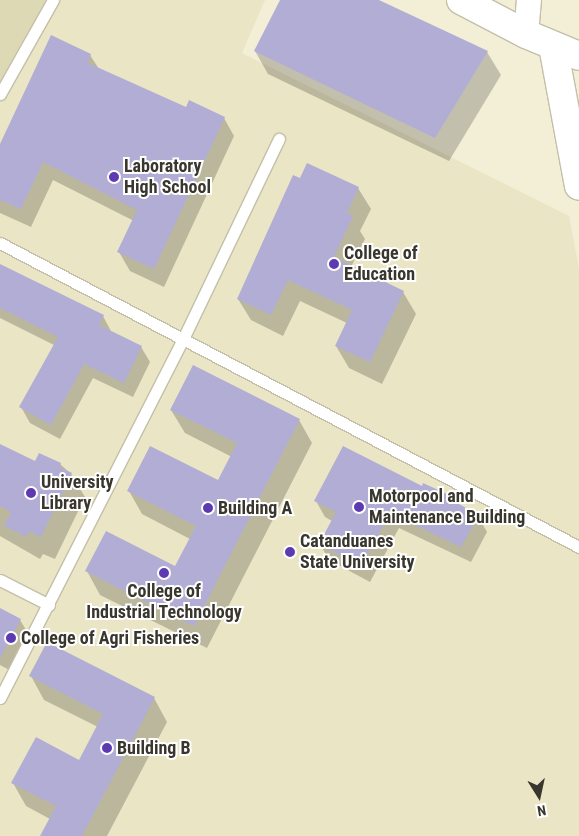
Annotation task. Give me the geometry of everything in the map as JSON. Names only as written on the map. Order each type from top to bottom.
[{"type":"street","points":[[461,0],[526,34],[579,56]]},
{"type":"street","points":[[526,34],[529,0]]},
{"type":"street","points":[[554,46],[579,186]]},
{"type":"lane","points":[[0,94],[53,0]]},
{"type":"lane","points":[[0,698],[184,339],[279,140]]},
{"type":"lane","points":[[0,243],[579,547]]},
{"type":"lane","points":[[0,580],[49,605]]},
{"type":"shaded area","name":"Catanduanes State University","points":[[0,0],[265,0],[242,53],[569,216],[579,268],[579,836],[0,836]]},
{"type":"shaded area","points":[[0,0],[48,0],[0,84]]},
{"type":"building","points":[[280,0],[379,0],[488,51],[435,138],[254,51]]},
{"type":"building","points":[[51,35],[91,54],[88,63],[186,107],[189,100],[225,117],[154,269],[117,252],[137,210],[43,162],[21,209],[0,200],[0,144]]},
{"type":"building","points":[[307,163],[359,187],[347,213],[353,216],[334,257],[404,291],[370,362],[335,346],[352,310],[288,280],[271,315],[237,299],[293,175],[300,178]]},
{"type":"building","points":[[0,264],[104,315],[99,325],[142,346],[124,383],[84,364],[51,425],[19,407],[58,337],[0,308]]},
{"type":"building","name":"Building A","points":[[193,365],[300,419],[194,626],[85,571],[106,531],[175,566],[196,526],[127,491],[150,446],[218,480],[237,443],[170,410]]},
{"type":"building","name":"University Library","points":[[0,444],[35,461],[39,453],[61,463],[60,467],[72,473],[41,537],[29,531],[27,537],[4,526],[11,512],[0,506]]},
{"type":"building","name":"Motorpool and Maintenance Building","points":[[343,446],[422,486],[423,483],[447,494],[446,497],[479,515],[461,547],[390,513],[361,566],[319,544],[336,512],[314,501]]},
{"type":"building","points":[[0,608],[21,619],[0,658]]},
{"type":"building","name":"Building B","points":[[47,642],[155,697],[82,836],[40,836],[56,806],[11,783],[36,737],[79,760],[103,714],[29,676]]},
{"type":"place","name":"Laboratory High School","points":[[114,177]]},
{"type":"place","name":"College of Education","points":[[334,264]]},
{"type":"place","name":"University Library","points":[[31,493]]},
{"type":"place","name":"Motorpool and Maintenance Building","points":[[359,507]]},
{"type":"place","name":"Building A","points":[[208,508]]},
{"type":"place","name":"Catanduanes State University","points":[[290,552]]},
{"type":"place","name":"College of Industrial Technology","points":[[164,573]]},
{"type":"place","name":"College of Agri Fisheries","points":[[11,638]]},
{"type":"place","name":"Building B","points":[[107,748]]}]
